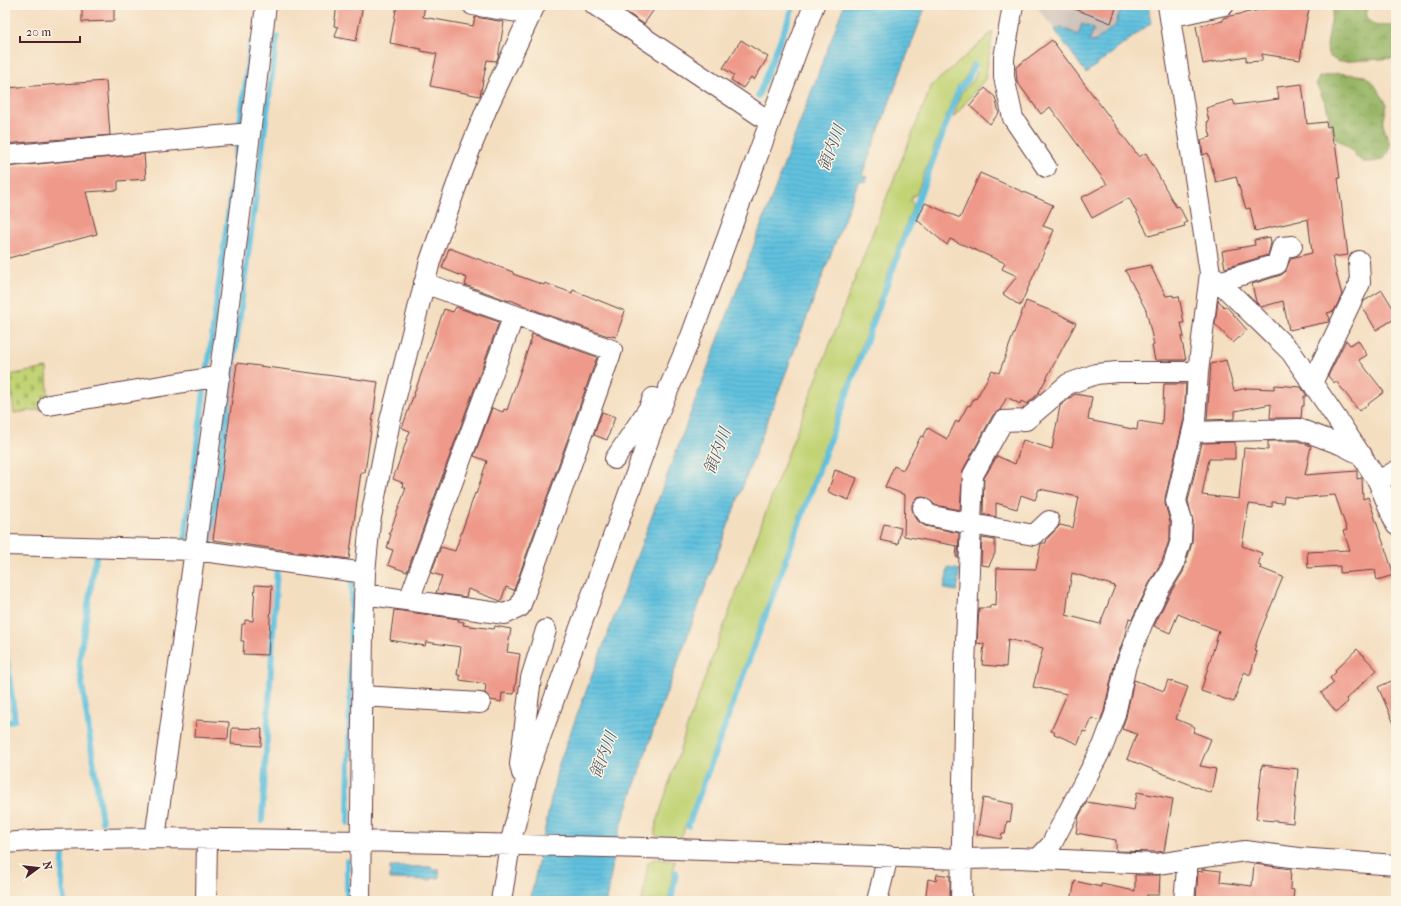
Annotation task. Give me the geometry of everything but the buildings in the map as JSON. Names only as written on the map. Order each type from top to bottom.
[{"type":"street","points":[[155,838],[220,376],[266,5]]},
{"type":"street","points":[[360,901],[364,594],[371,514],[390,421],[430,261],[463,166],[487,108],[533,9],[473,5]]},
{"type":"street","points":[[595,5],[770,122]]},
{"type":"street","points":[[501,901],[510,845],[529,768],[657,416],[690,339],[814,5]]},
{"type":"street","points":[[1013,5],[1004,58],[1004,77],[1013,118],[1046,167]]},
{"type":"street","points":[[1038,859],[1051,845],[1103,746],[1115,714],[1126,665],[1142,624],[1159,589],[1173,566],[1181,540],[1182,522],[1176,501],[1195,421],[1198,372],[1215,278],[1169,11],[1224,5]]},
{"type":"street","points":[[5,156],[250,133]]},
{"type":"street","points":[[1215,278],[1277,264],[1282,247],[1292,246]]},
{"type":"street","points":[[1312,383],[1360,283],[1359,261]]},
{"type":"street","points":[[1215,278],[1291,352],[1378,480],[1396,525]]},
{"type":"street","points":[[364,594],[505,614],[520,607],[612,350],[424,283]]},
{"type":"street","points":[[409,600],[514,315]]},
{"type":"street","points":[[961,901],[965,666],[973,475],[1003,421],[1026,420],[1068,384],[1096,374],[1117,372],[1198,372]]},
{"type":"street","points":[[49,405],[220,376]]},
{"type":"street","points":[[615,458],[649,408],[657,387],[674,377]]},
{"type":"street","points":[[1193,432],[1299,430],[1342,445],[1362,455]]},
{"type":"street","points":[[1378,480],[1396,471]]},
{"type":"street","points":[[923,508],[928,515],[1034,535],[1049,521]]},
{"type":"street","points":[[5,546],[195,550],[365,572]]},
{"type":"street","points":[[525,786],[520,764],[531,678],[546,630]]},
{"type":"street","points":[[362,696],[480,703]]},
{"type":"street","points":[[5,843],[43,840],[155,838],[360,841],[645,848],[961,859],[1017,858],[1157,864],[1245,851],[1299,858],[1396,865]]},
{"type":"street","points":[[206,901],[207,839]]},
{"type":"street","points":[[877,901],[888,856]]},
{"type":"street","points":[[1184,901],[1188,859]]},
{"type":"shaded area","points":[[1035,5],[1122,5],[1115,26],[1094,42],[1089,40],[1093,29],[1078,35],[1061,27],[1055,30]]},
{"type":"green space","points":[[1334,5],[1370,5],[1366,14],[1374,25],[1381,26],[1396,23],[1396,58],[1338,62],[1328,55],[1327,45]]},
{"type":"green space","points":[[993,31],[985,79],[953,118],[961,92],[973,81],[979,67],[971,64],[966,77],[958,85],[916,195],[913,195],[910,201],[914,203],[681,838],[661,838],[655,835],[655,828],[688,724],[774,490],[881,211],[932,85]]},
{"type":"green space","points":[[1338,73],[1365,76],[1374,84],[1387,104],[1383,125],[1390,145],[1388,154],[1381,160],[1363,162],[1351,149],[1334,137],[1326,104],[1316,84],[1319,77]]},
{"type":"green space","points":[[47,368],[48,400],[43,409],[14,413],[9,375]]},
{"type":"green space","points":[[654,859],[675,861],[668,901],[642,901],[648,863]]},
{"type":"water","name":"領内川","points":[[844,5],[926,5],[862,175],[867,177],[865,182],[859,180],[736,504],[658,716],[618,835],[606,901],[530,901],[558,766]]},
{"type":"water","points":[[1122,5],[1148,5],[1151,23],[1086,73],[1055,30],[1061,27],[1078,35],[1082,24],[1094,29],[1089,40],[1094,42],[1115,26]]},
{"type":"water","points":[[948,568],[960,570],[957,591],[944,589]]},
{"type":"water","points":[[390,867],[431,867],[432,870],[439,870],[439,878],[432,878],[431,880],[390,879]]},
{"type":"waterway","points":[[758,96],[794,5]]},
{"type":"waterway","points":[[210,540],[277,37]]},
{"type":"waterway","points":[[240,124],[251,42]]},
{"type":"waterway","points":[[688,826],[959,89],[968,80],[974,65]]},
{"type":"waterway","points":[[207,374],[238,141]]},
{"type":"waterway","points":[[185,538],[205,384]]},
{"type":"waterway","points":[[96,556],[79,662],[102,821]]},
{"type":"waterway","points":[[262,821],[277,566]]},
{"type":"waterway","points":[[348,823],[352,576],[349,575]]},
{"type":"waterway","points":[[5,647],[15,720],[5,723]]},
{"type":"waterway","points":[[63,857],[62,886],[64,901]]},
{"type":"waterway","points":[[347,861],[347,901]]},
{"type":"waterway","points":[[671,901],[676,872]]}]
